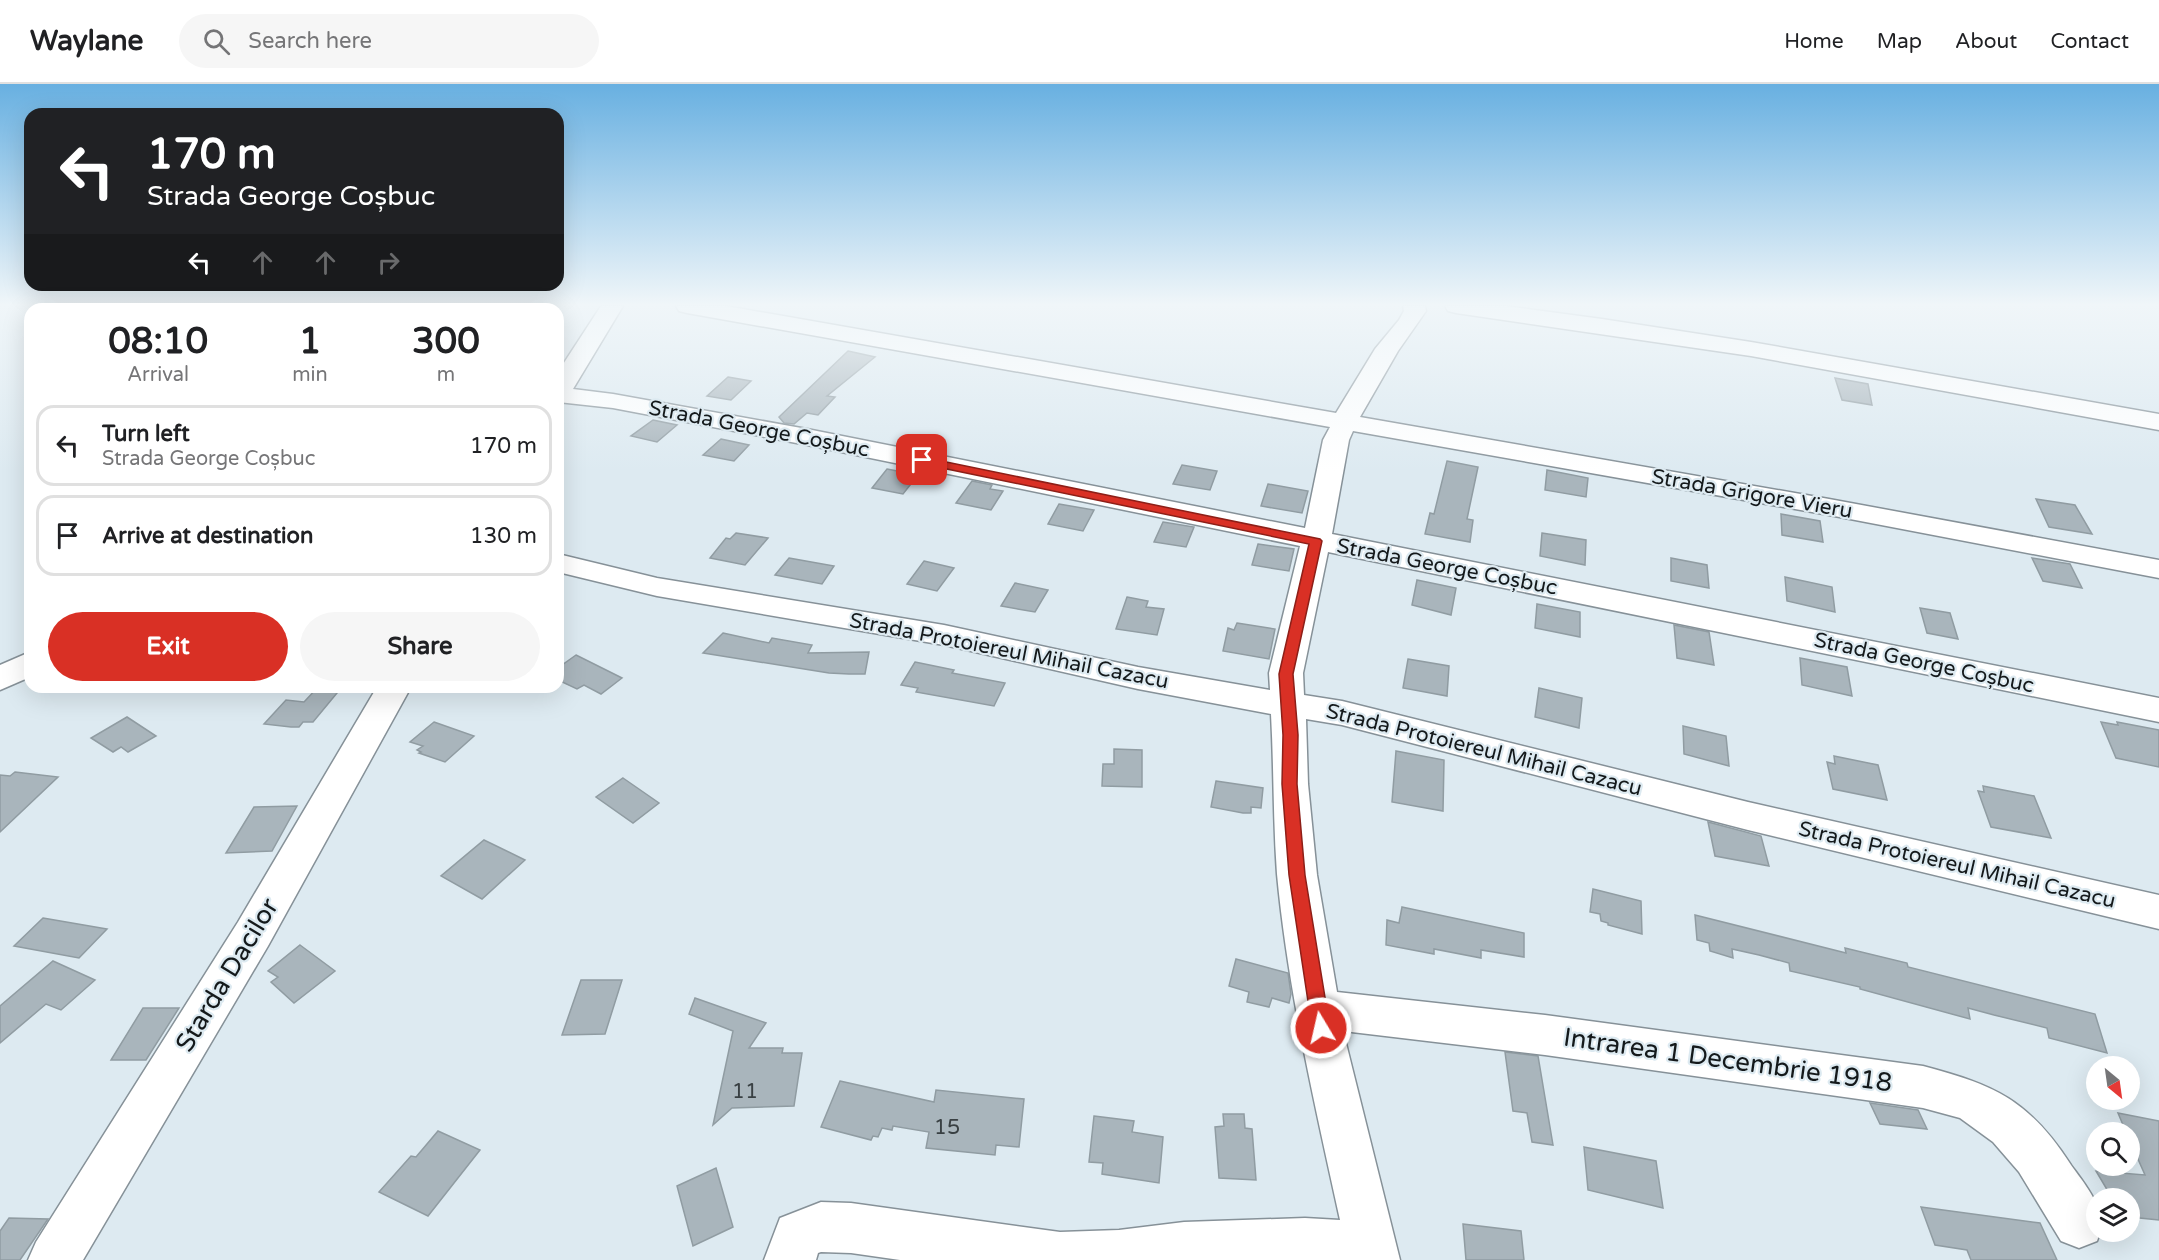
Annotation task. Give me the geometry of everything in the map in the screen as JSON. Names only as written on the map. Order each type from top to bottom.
[{"type":"street","points":[[564,385],[579,361]]},
{"type":"street","name":"Strada Grigore Vieru","points":[[1001,361],[1829,507],[2159,569]]},
{"type":"street","points":[[790,1260],[798,1236],[821,1227],[851,1228],[1060,1257],[1119,1255],[1184,1247],[1305,1243],[1373,1254],[1324,1047],[1297,875],[1290,784],[1286,674],[1336,440],[1344,421],[1380,361]]},
{"type":"street","points":[[1819,361],[2159,422]]},
{"type":"street","name":"Strada George Coșbuc","points":[[564,395],[613,401],[795,435],[2159,710]]},
{"type":"street","name":"Strada Protoiereul Mihail Cazacu","points":[[564,564],[657,587],[944,635],[1138,678],[1342,713],[1748,816],[2159,912]]},
{"type":"street","points":[[0,678],[24,666]]},
{"type":"street","name":"Starda Dacilor","points":[[54,1260],[253,934],[391,693]]},
{"type":"street","name":"Intrarea 1 Decembrie 1918","points":[[1318,1009],[1545,1035],[1923,1087],[1975,1102],[2006,1122],[2031,1145],[2079,1223]]},
{"type":"building","points":[[838,361],[870,361],[827,396],[835,397],[818,415],[807,413],[794,424],[784,423],[779,417]]},
{"type":"building","points":[[728,377],[751,381],[731,400],[707,396]]},
{"type":"building","points":[[1835,378],[1868,384],[1872,405],[1842,400]]},
{"type":"building","points":[[653,420],[677,425],[657,442],[631,436]]},
{"type":"building","points":[[721,439],[749,445],[734,461],[703,455]]},
{"type":"building","points":[[1447,461],[1478,467],[1467,519],[1473,520],[1470,542],[1425,534],[1430,513],[1434,514]]},
{"type":"building","points":[[1182,465],[1217,471],[1210,490],[1173,484]]},
{"type":"building","points":[[887,469],[918,475],[903,494],[872,488]]},
{"type":"building","points":[[1547,470],[1588,478],[1586,497],[1545,490]]},
{"type":"building","points":[[972,481],[992,485],[990,489],[1003,491],[991,510],[956,503]]},
{"type":"building","points":[[1268,484],[1308,491],[1302,513],[1261,506]]},
{"type":"building","points":[[2036,499],[2075,505],[2092,534],[2049,527]]},
{"type":"building","points":[[1059,504],[1094,510],[1083,531],[1048,524]]},
{"type":"building","points":[[1781,514],[1820,521],[1823,542],[1782,535]]},
{"type":"building","points":[[1163,522],[1194,527],[1186,547],[1154,542]]},
{"type":"building","points":[[736,533],[768,538],[745,565],[710,558],[726,538],[730,539]]},
{"type":"building","points":[[1542,533],[1586,540],[1585,565],[1540,556]]},
{"type":"building","points":[[1258,544],[1294,549],[1289,571],[1252,565]]},
{"type":"building","points":[[789,558],[834,566],[822,584],[775,575]]},
{"type":"building","points":[[1671,558],[1707,565],[1709,588],[1671,581]]},
{"type":"building","points":[[2032,558],[2070,564],[2082,588],[2043,581]]},
{"type":"building","points":[[924,561],[954,568],[937,591],[907,584]]},
{"type":"building","points":[[1785,577],[1832,587],[1835,612],[1787,601]]},
{"type":"building","points":[[1417,580],[1456,588],[1451,615],[1412,605]]},
{"type":"building","points":[[1015,583],[1048,590],[1035,612],[1001,606]]},
{"type":"building","points":[[1127,597],[1148,601],[1146,607],[1164,609],[1157,635],[1116,629]]},
{"type":"building","points":[[1537,604],[1580,612],[1580,637],[1535,628]]},
{"type":"building","points":[[1920,608],[1950,613],[1958,639],[1927,633]]},
{"type":"building","points":[[1237,623],[1275,629],[1269,659],[1223,651],[1228,628],[1234,630]]},
{"type":"building","points":[[1674,625],[1709,632],[1714,665],[1677,658]]},
{"type":"building","points":[[723,633],[769,643],[772,638],[812,645],[808,653],[869,652],[865,674],[829,673],[703,653]]},
{"type":"building","points":[[576,655],[622,678],[601,694],[584,685],[577,689],[564,683],[564,664]]},
{"type":"building","points":[[1800,658],[1847,667],[1852,696],[1802,685]]},
{"type":"building","points":[[1408,659],[1449,666],[1447,696],[1403,688]]},
{"type":"building","points":[[915,662],[954,670],[952,673],[1005,683],[994,706],[916,692],[918,688],[901,685]]},
{"type":"building","points":[[1539,688],[1582,698],[1579,728],[1535,717]]},
{"type":"building","points":[[312,693],[337,693],[313,722],[303,722],[299,727],[264,724],[286,700],[304,702]]},
{"type":"building","points":[[127,717],[156,736],[128,752],[121,747],[113,752],[91,738]]},
{"type":"building","points":[[434,722],[474,736],[445,762],[419,753],[421,752],[417,750],[423,746],[410,742]]},
{"type":"building","points":[[2101,722],[2118,725],[2117,722],[2159,730],[2159,767],[2116,758]]},
{"type":"building","points":[[1683,726],[1726,736],[1729,766],[1684,754]]},
{"type":"building","points":[[1114,749],[1142,750],[1142,787],[1102,786],[1103,764],[1114,764]]},
{"type":"building","points":[[1396,751],[1444,760],[1443,811],[1392,802]]},
{"type":"building","points":[[1834,756],[1878,765],[1887,800],[1833,789],[1827,762],[1835,764]]},
{"type":"building","points":[[15,772],[58,777],[0,832],[0,775],[10,776]]},
{"type":"building","points":[[623,778],[659,803],[633,823],[596,797]]},
{"type":"building","points":[[1216,781],[1263,788],[1261,808],[1251,807],[1251,813],[1243,813],[1211,807]]},
{"type":"building","points":[[1983,786],[2034,796],[2051,838],[1991,827],[1978,791],[1984,792]]},
{"type":"building","points":[[297,806],[272,851],[226,853],[254,807]]},
{"type":"building","points":[[1708,822],[1761,836],[1769,866],[1715,856]]},
{"type":"building","points":[[484,840],[525,860],[482,899],[441,876]]},
{"type":"building","points":[[1593,889],[1641,901],[1642,934],[1608,925],[1601,921],[1600,914],[1590,912]]},
{"type":"building","points":[[1402,907],[1524,933],[1524,957],[1481,950],[1481,958],[1434,949],[1434,954],[1386,945],[1387,920],[1399,923]]},
{"type":"building","points":[[1695,915],[1846,953],[1845,948],[1907,963],[1908,967],[2095,1014],[2107,1053],[2049,1038],[2047,1028],[1968,1008],[1970,1019],[1860,989],[1860,987],[1790,971],[1789,963],[1759,955],[1732,949],[1733,958],[1710,951],[1709,943],[1697,940]]},
{"type":"building","points":[[43,918],[107,929],[79,958],[14,946]]},
{"type":"building","points":[[300,945],[335,971],[294,1003],[271,982],[278,977],[268,971]]},
{"type":"building","points":[[1236,959],[1288,973],[1291,994],[1289,1003],[1272,998],[1269,1007],[1247,1002],[1249,992],[1229,986]]},
{"type":"building","points":[[53,961],[95,980],[61,1010],[46,1004],[0,1043],[0,1006]]},
{"type":"building","points":[[581,980],[622,980],[605,1034],[562,1035]]},
{"type":"building","points":[[695,998],[766,1023],[749,1048],[783,1048],[782,1053],[802,1053],[794,1106],[732,1108],[713,1125],[733,1031],[689,1014]]},
{"type":"building","points":[[143,1008],[179,1008],[146,1060],[111,1060]]},
{"type":"building","points":[[1505,1052],[1538,1056],[1553,1145],[1532,1142],[1527,1113],[1513,1111]]},
{"type":"building","points":[[840,1081],[934,1102],[936,1090],[1024,1099],[1019,1147],[996,1145],[995,1155],[926,1148],[929,1132],[893,1126],[892,1130],[882,1128],[878,1137],[873,1136],[871,1140],[821,1127]]},
{"type":"building","points":[[1870,1103],[1918,1110],[1927,1129],[1880,1124]]},
{"type":"building","points":[[2118,1113],[2159,1121],[2159,1220],[2140,1218],[2140,1188],[2106,1188],[2099,1176],[2145,1175],[2140,1164],[2140,1122],[2122,1122]]},
{"type":"building","points":[[1223,1114],[1244,1114],[1245,1128],[1252,1129],[1256,1180],[1219,1178],[1215,1127],[1224,1126]]},
{"type":"building","points":[[1094,1116],[1134,1121],[1132,1132],[1163,1137],[1159,1183],[1102,1174],[1103,1163],[1089,1162]]},
{"type":"building","points":[[438,1131],[480,1150],[428,1216],[379,1192],[411,1156],[416,1157]]},
{"type":"building","points":[[1584,1147],[1656,1161],[1663,1208],[1588,1190]]},
{"type":"building","points":[[716,1168],[733,1227],[693,1246],[677,1186]]},
{"type":"building","points":[[1921,1207],[2040,1223],[2057,1260],[1971,1260],[1967,1250],[1935,1245]]},
{"type":"building","points":[[9,1218],[48,1219],[20,1260],[0,1260],[0,1231]]},
{"type":"building","points":[[1463,1224],[1521,1231],[1524,1260],[1466,1260]]},
{"type":"route","points":[[922,460],[1316,541],[1286,674],[1290,784],[1297,875],[1321,1028]]}]
